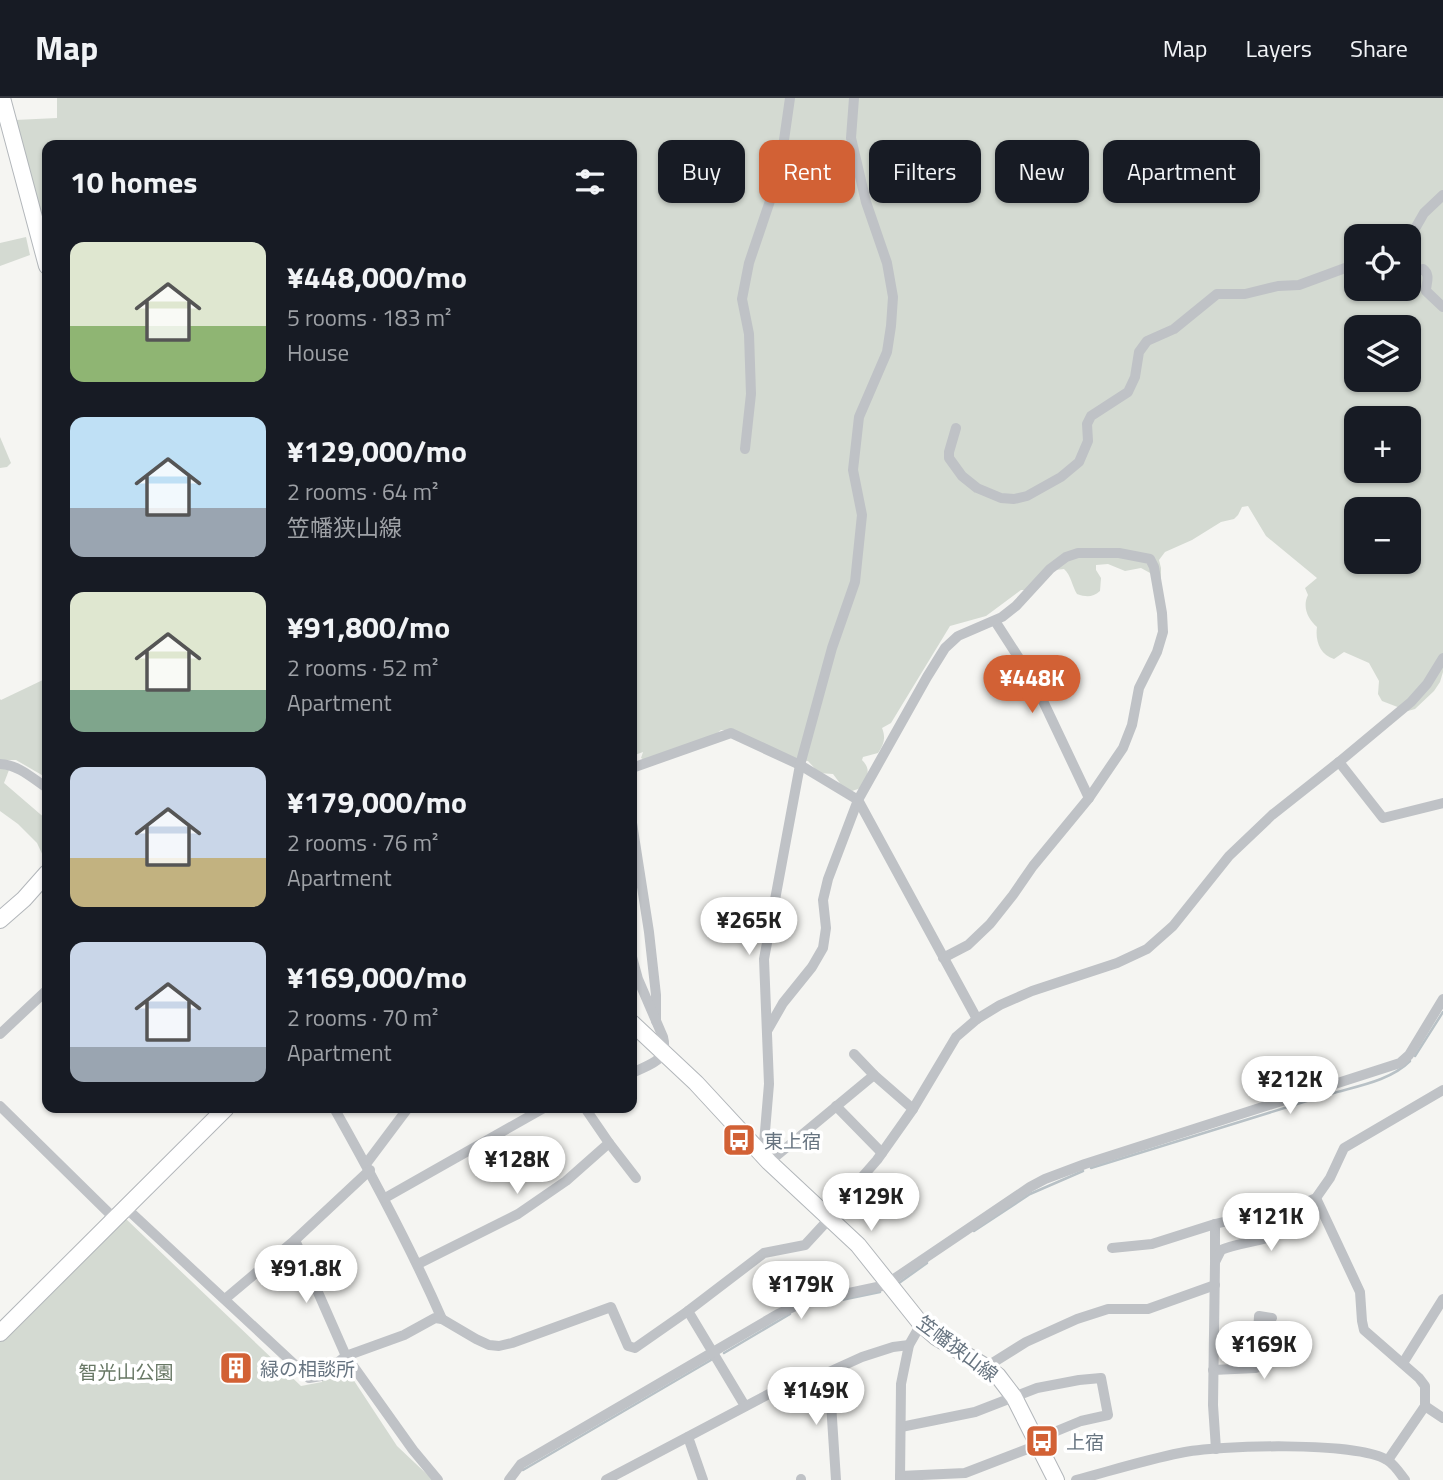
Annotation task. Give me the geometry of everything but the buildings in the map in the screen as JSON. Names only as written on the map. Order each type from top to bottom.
[{"type":"main road","points":[[2,98],[42,247]]},
{"type":"main road","points":[[0,920],[42,878]]},
{"type":"main road","name":"笠幡狭山線","points":[[637,1028],[864,1252],[920,1324],[998,1376],[1014,1397],[1056,1480]]},
{"type":"main road","points":[[0,1334],[221,1113]]},
{"type":"street","points":[[745,449],[751,394],[749,334],[742,299],[749,264],[775,183],[790,98]]},
{"type":"street","points":[[766,1158],[769,1084],[765,959],[800,765],[832,648],[855,582],[862,515],[853,470],[859,416],[887,352],[894,297],[887,263],[866,202],[851,138],[854,98]]},
{"type":"street","points":[[1418,224],[1424,213],[1443,195]]},
{"type":"street","points":[[956,428],[949,452],[950,458],[967,481],[984,492],[1001,498],[1027,496],[1061,477],[1079,462],[1088,441],[1087,424],[1091,416],[1128,392],[1135,377],[1139,352],[1147,341],[1182,324],[1217,294],[1245,294],[1278,286],[1299,285],[1344,269]]},
{"type":"street","points":[[1421,270],[1428,275],[1426,291],[1443,307]]},
{"type":"street","points":[[767,1031],[783,1003],[812,967],[823,948],[823,900],[828,879],[858,800],[945,648],[958,636],[1002,617],[1016,606],[1050,569],[1066,557],[1078,553],[1119,553],[1150,559],[1154,567],[1163,632],[1139,688],[1132,725],[1123,748],[1088,798],[989,924],[968,945],[943,958]]},
{"type":"street","points":[[995,621],[1033,680],[1088,798]]},
{"type":"street","points":[[0,1106],[121,1214],[225,1299],[309,1378],[321,1376],[346,1356],[404,1335],[435,1318],[442,1319],[489,1345],[499,1346],[611,1307],[628,1346],[635,1348],[764,1254],[805,1245],[824,1214],[849,1192],[882,1153],[913,1109],[956,1037],[977,1019],[1000,1005],[1032,991],[1117,963],[1147,948],[1173,926],[1229,856],[1272,815],[1411,702],[1427,684],[1443,658]]},
{"type":"street","points":[[637,766],[731,733],[800,765],[858,800],[977,1019]]},
{"type":"street","points":[[1339,762],[1383,818],[1443,803]]},
{"type":"street","points":[[0,764],[10,764],[21,769],[42,784]]},
{"type":"street","points":[[637,855],[649,932],[656,1021]]},
{"type":"street","points":[[637,975],[665,1045],[664,1053],[658,1060],[637,1070]]},
{"type":"street","points":[[0,1034],[42,995]]},
{"type":"street","points":[[509,1480],[521,1464],[778,1314],[802,1303],[888,1283],[1030,1186],[1085,1164],[1400,1063],[1409,1055],[1443,999]]},
{"type":"street","points":[[854,1054],[913,1109]]},
{"type":"street","points":[[766,1158],[874,1075]]},
{"type":"street","points":[[1112,1248],[1152,1244],[1215,1224],[1316,1198],[1330,1178],[1344,1148],[1443,1090]]},
{"type":"street","points":[[836,1106],[882,1153]]},
{"type":"street","points":[[337,1113],[385,1198],[442,1319]]},
{"type":"street","points":[[225,1299],[295,1240],[368,1167],[405,1113]]},
{"type":"street","points":[[385,1198],[535,1113]]},
{"type":"street","points":[[589,1113],[636,1178]]},
{"type":"street","points":[[418,1264],[518,1214],[566,1181],[610,1143]]},
{"type":"street","points":[[1316,1198],[1360,1292],[1364,1330],[1425,1386],[1425,1406],[1388,1460]]},
{"type":"street","points":[[1215,1262],[1221,1250],[1274,1236],[1284,1230],[1304,1203]]},
{"type":"street","points":[[1215,1224],[1213,1405],[1216,1449]]},
{"type":"street","points":[[295,1240],[346,1356],[438,1480]]},
{"type":"street","points":[[986,1367],[1026,1342],[1064,1324],[1108,1309],[1149,1309],[1215,1284]]},
{"type":"street","points":[[1403,1363],[1443,1299]]},
{"type":"street","points":[[688,1311],[745,1406]]},
{"type":"street","points":[[1213,1370],[1256,1368],[1259,1316],[1272,1318]]},
{"type":"street","points":[[901,1427],[975,1412],[1037,1388],[1101,1378],[1108,1415],[1081,1421],[965,1473],[900,1478],[901,1384],[909,1345],[920,1324]]},
{"type":"street","points":[[606,1480],[788,1384],[829,1372],[893,1347],[909,1345]]},
{"type":"street","points":[[829,1372],[836,1480]]},
{"type":"street","points":[[1425,1406],[1443,1418]]},
{"type":"street","points":[[688,1437],[703,1480]]},
{"type":"street","points":[[1076,1480],[1181,1452],[1255,1447],[1351,1449],[1371,1452],[1388,1460],[1405,1480]]},
{"type":"green space","points":[[57,98],[1443,98],[1443,672],[1440,682],[1415,709],[1408,711],[1382,701],[1378,694],[1379,681],[1369,663],[1344,652],[1334,659],[1325,654],[1318,642],[1317,627],[1306,608],[1308,595],[1305,588],[1317,578],[1266,536],[1248,506],[1242,507],[1234,519],[1221,522],[1192,540],[1165,552],[1159,560],[1161,579],[1141,568],[1125,571],[1108,564],[1096,565],[1101,578],[1100,591],[1086,596],[1077,594],[1064,569],[1046,571],[1027,590],[1021,590],[986,616],[950,626],[891,723],[882,728],[882,747],[878,753],[863,757],[868,774],[861,788],[852,791],[842,786],[833,774],[819,773],[808,761],[798,760],[732,730],[721,730],[644,760],[641,758],[643,752],[637,754],[637,140],[42,140],[42,229],[15,120],[57,118]]},
{"type":"green space","points":[[26,237],[30,255],[0,266],[0,243]]},
{"type":"green space","points":[[0,437],[11,463],[0,468]]},
{"type":"green space","points":[[42,680],[42,775],[16,760],[0,760],[1,700]]},
{"type":"green space","points":[[0,768],[9,770],[4,783],[42,816],[42,854],[37,843],[0,811]]},
{"type":"green space","name":"智光山公園","points":[[125,1218],[301,1386],[322,1382],[322,1377],[339,1366],[344,1372],[347,1370],[397,1446],[433,1480],[0,1480],[0,1341]]},
{"type":"waterway","points":[[1415,1056],[1443,1012]]},
{"type":"waterway","points":[[1330,1094],[1383,1078],[1410,1061]]},
{"type":"waterway","points":[[1091,1168],[1323,1096]]},
{"type":"waterway","points":[[974,1231],[1030,1194],[1083,1171]]},
{"type":"waterway","points":[[899,1283],[927,1263]]},
{"type":"waterway","points":[[822,1304],[880,1292]]},
{"type":"waterway","points":[[724,1353],[790,1314]]},
{"type":"waterway","points":[[523,1470],[711,1360]]},
{"type":"place","name":"東上宿","points":[[739,1140]]},
{"type":"place","name":"緑の相談所","points":[[236,1368]]},
{"type":"place","name":"上宿","points":[[1042,1441]]}]
